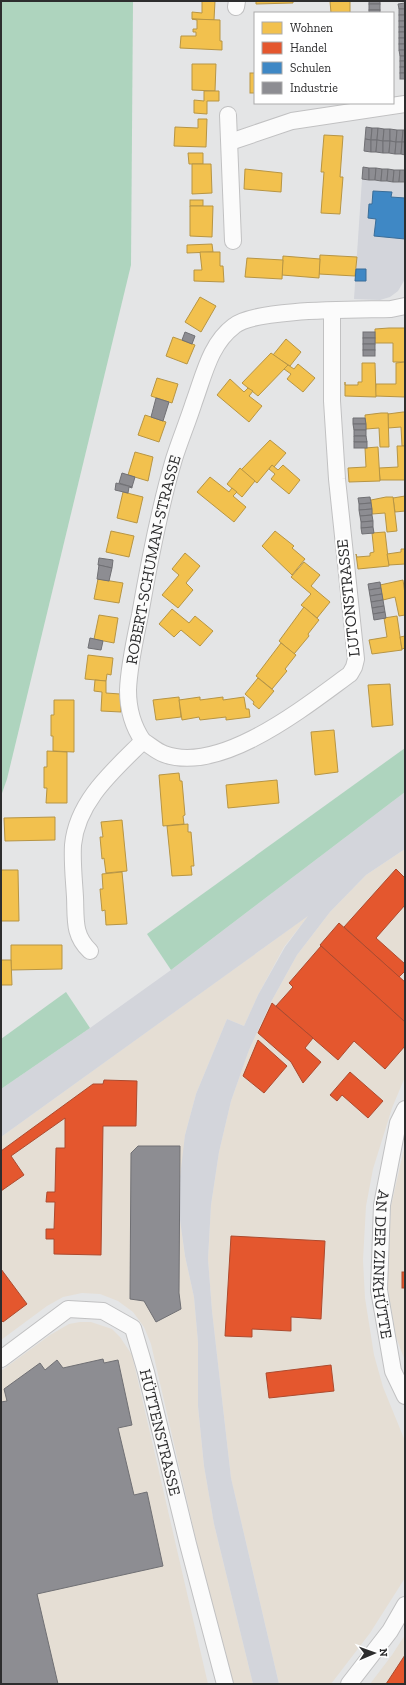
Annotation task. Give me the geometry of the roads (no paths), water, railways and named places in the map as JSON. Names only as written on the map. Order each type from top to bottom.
[{"type":"street","points":[[230,142],[292,121],[405,104]]},
{"type":"street","points":[[228,115],[233,241]]},
{"type":"street","name":"ROBERT-SCHUMAN-STRASSE","points":[[143,741],[132,722],[129,707],[129,681],[134,647],[152,547],[174,459],[210,357],[225,334],[235,324],[246,320],[274,314],[391,309],[405,306]]},
{"type":"street","name":"LUTONSTRASSE","points":[[143,741],[155,750],[169,755],[187,757],[211,754],[244,743],[275,727],[350,674],[353,670],[356,659],[345,567],[332,407],[332,311]]},
{"type":"street","points":[[90,951],[82,944],[77,933],[73,862],[73,846],[77,825],[90,798],[143,741]]},
{"type":"street","name":"AN DER ZINKHÜTTE","points":[[405,1109],[398,1123],[382,1205],[379,1290],[393,1371],[405,1396]]},
{"type":"street","name":"HÜTTENSTRASSE","points":[[1,1359],[68,1309],[103,1311],[132,1328],[146,1372],[188,1544],[225,1684]]},
{"type":"street","points":[[349,1684],[390,1632],[405,1605]]}]
